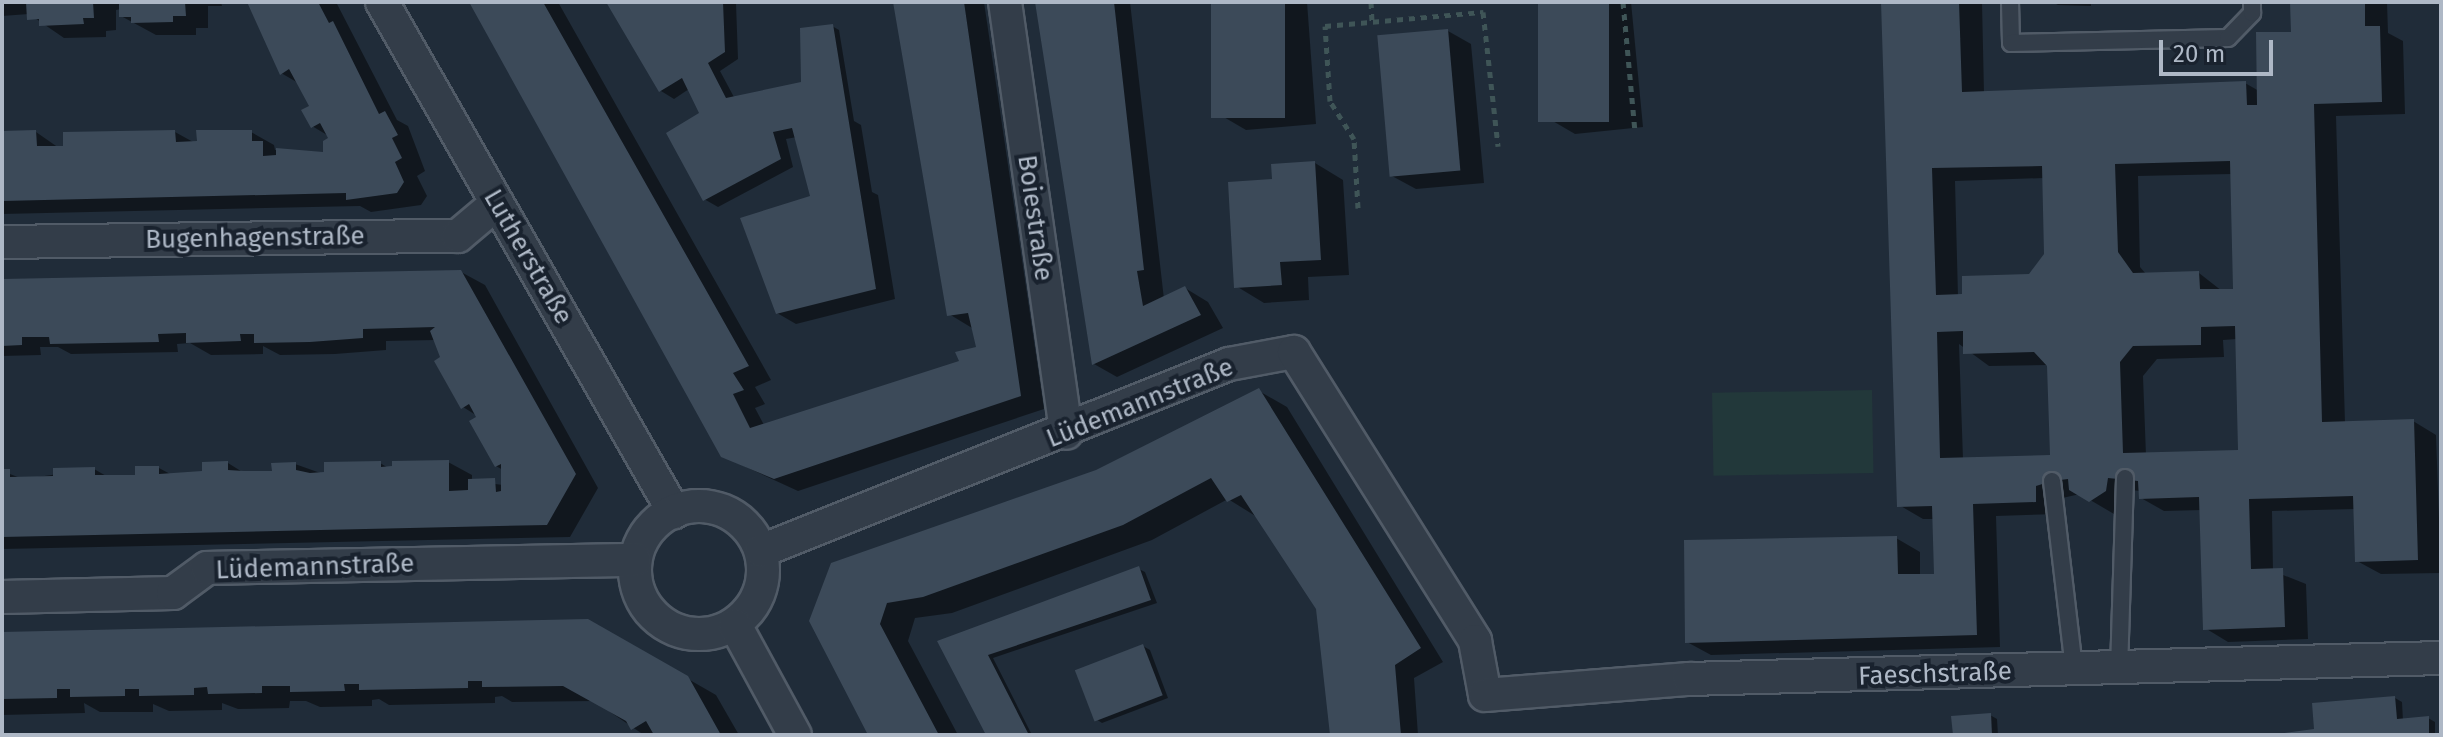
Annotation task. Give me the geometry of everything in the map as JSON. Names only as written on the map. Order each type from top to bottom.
[{"type":"street","name":"Lutherstraße","points":[[382,2],[674,512]]},
{"type":"street","name":"Boiestraße","points":[[1005,2],[1066,433]]},
{"type":"street","name":"Bugenhagenstraße","points":[[2,242],[458,236],[497,203]]},
{"type":"street","name":"Lüdemannstraße","points":[[761,551],[1066,433],[1229,364],[1294,352],[1475,641]]},
{"type":"street","points":[[710,506],[732,515],[750,530],[761,551],[760,592],[735,625],[711,634],[686,634],[663,625],[645,607],[635,584],[635,560],[650,528],[674,512],[710,506]]},
{"type":"street","name":"Lüdemannstraße","points":[[2,597],[173,593],[207,568],[635,560]]},
{"type":"street","points":[[735,625],[795,735]]},
{"type":"street","name":"Faeschstraße","points":[[1475,641],[1485,695],[1689,679],[2119,670],[2441,658]]},
{"type":"lane","points":[[2010,2],[2011,43],[2228,38],[2252,13],[2252,2]]},
{"type":"lane","points":[[2119,670],[2125,478]]},
{"type":"lane","points":[[2052,481],[2074,669]]},
{"type":"path","points":[[1371,2],[1372,22]]},
{"type":"path","points":[[1623,2],[1635,131]]},
{"type":"path","points":[[1358,208],[1354,139],[1330,101],[1325,26],[1483,12],[1498,146]]},
{"type":"green space","points":[[1872,390],[1873,473],[1713,476],[1712,393]]},
{"type":"building","points":[[26,2],[93,2],[94,18],[83,18],[84,24],[39,26],[39,19],[27,20]]},
{"type":"building","points":[[119,2],[185,2],[186,16],[173,16],[173,22],[131,23],[131,17],[119,17]]},
{"type":"building","points":[[247,2],[318,2],[329,23],[333,21],[379,114],[385,111],[398,135],[392,138],[402,158],[395,162],[404,182],[397,193],[346,200],[346,193],[2,201],[2,131],[36,130],[37,146],[63,146],[63,132],[175,130],[176,142],[197,141],[196,130],[252,130],[252,141],[263,141],[263,156],[276,155],[276,148],[323,152],[323,141],[328,138],[320,123],[311,128],[301,110],[309,106],[289,69],[280,75]]},
{"type":"building","points":[[469,2],[543,2],[749,366],[733,373],[744,390],[733,394],[750,428],[959,361],[955,352],[976,347],[968,313],[947,316],[893,2],[964,2],[1021,396],[774,479],[721,457]]},
{"type":"building","points":[[606,2],[723,2],[725,52],[708,63],[726,98],[801,82],[800,28],[833,24],[876,289],[776,314],[740,218],[810,196],[792,128],[773,132],[781,159],[703,201],[666,133],[699,113],[682,78],[659,92]]},
{"type":"building","points":[[1035,2],[1114,2],[1144,270],[1137,271],[1143,306],[1185,286],[1201,315],[1092,365]]},
{"type":"building","points":[[1211,2],[1285,2],[1285,118],[1211,118]]},
{"type":"building","points":[[1538,2],[1609,2],[1609,122],[1538,122]]},
{"type":"building","points":[[1881,2],[1959,2],[1962,92],[2246,81],[2247,105],[2257,105],[2256,32],[2291,32],[2290,2],[2365,2],[2365,26],[2380,26],[2382,102],[2314,104],[2322,422],[2414,419],[2418,560],[2355,562],[2353,496],[2249,499],[2251,569],[2283,568],[2285,627],[2203,630],[2199,497],[2139,499],[2138,481],[2108,478],[2106,491],[2089,502],[2069,490],[2068,479],[2036,486],[2036,502],[1973,504],[1977,635],[1685,643],[1684,540],[1897,536],[1898,574],[1934,574],[1932,506],[1897,507]],"holes":[[[2230,161],[2233,289],[2200,289],[2199,271],[2133,273],[2118,252],[2115,164]],[[2042,166],[2044,254],[2029,274],[1962,276],[1962,294],[1936,295],[1932,168]],[[2235,326],[2238,450],[2123,453],[2120,362],[2133,346],[2201,345],[2201,327]],[[1963,331],[1963,354],[2034,352],[2047,366],[2050,455],[1940,458],[1937,332]]]},
{"type":"building","points":[[1448,29],[1460,170],[1390,177],[1377,35]]},
{"type":"building","points":[[1315,161],[1321,260],[1280,262],[1282,285],[1234,288],[1228,182],[1272,179],[1271,164]]},
{"type":"building","points":[[461,270],[576,474],[547,525],[2,537],[2,469],[10,469],[10,477],[53,476],[53,468],[95,467],[95,475],[135,475],[135,466],[159,466],[159,474],[202,471],[202,462],[228,461],[228,470],[272,471],[271,463],[296,462],[296,470],[310,473],[324,472],[324,462],[381,461],[381,467],[392,466],[392,461],[449,460],[449,491],[468,490],[468,479],[495,478],[496,492],[501,491],[501,464],[495,467],[469,421],[476,417],[469,404],[461,409],[434,361],[440,357],[430,331],[435,327],[363,329],[363,338],[310,342],[254,343],[254,334],[240,334],[241,341],[186,343],[186,333],[158,334],[159,342],[50,344],[49,337],[22,337],[22,345],[2,346],[2,279]]},
{"type":"building","points":[[1259,388],[1421,648],[1395,665],[1401,735],[1330,735],[1316,609],[1241,495],[1227,502],[1211,478],[1123,525],[923,597],[887,603],[880,624],[939,735],[868,735],[809,621],[831,563],[1096,470]]},
{"type":"building","points":[[1139,566],[1151,600],[988,655],[1029,735],[986,735],[937,641]]},
{"type":"building","points":[[588,619],[688,676],[721,735],[654,735],[646,721],[631,730],[626,721],[563,686],[482,687],[482,681],[468,681],[468,688],[359,690],[359,684],[344,684],[345,691],[290,692],[290,686],[262,686],[262,693],[208,694],[207,687],[194,688],[194,695],[139,696],[139,689],[125,689],[125,696],[70,697],[70,689],[57,689],[57,698],[2,699],[2,632]]},
{"type":"building","points":[[1143,644],[1163,695],[1095,722],[1075,670]]},
{"type":"building","points":[[2395,696],[2397,719],[2429,716],[2429,735],[2270,735],[2314,729],[2312,703]]},
{"type":"building","points":[[1991,713],[1992,735],[1953,735],[1951,716]]}]
